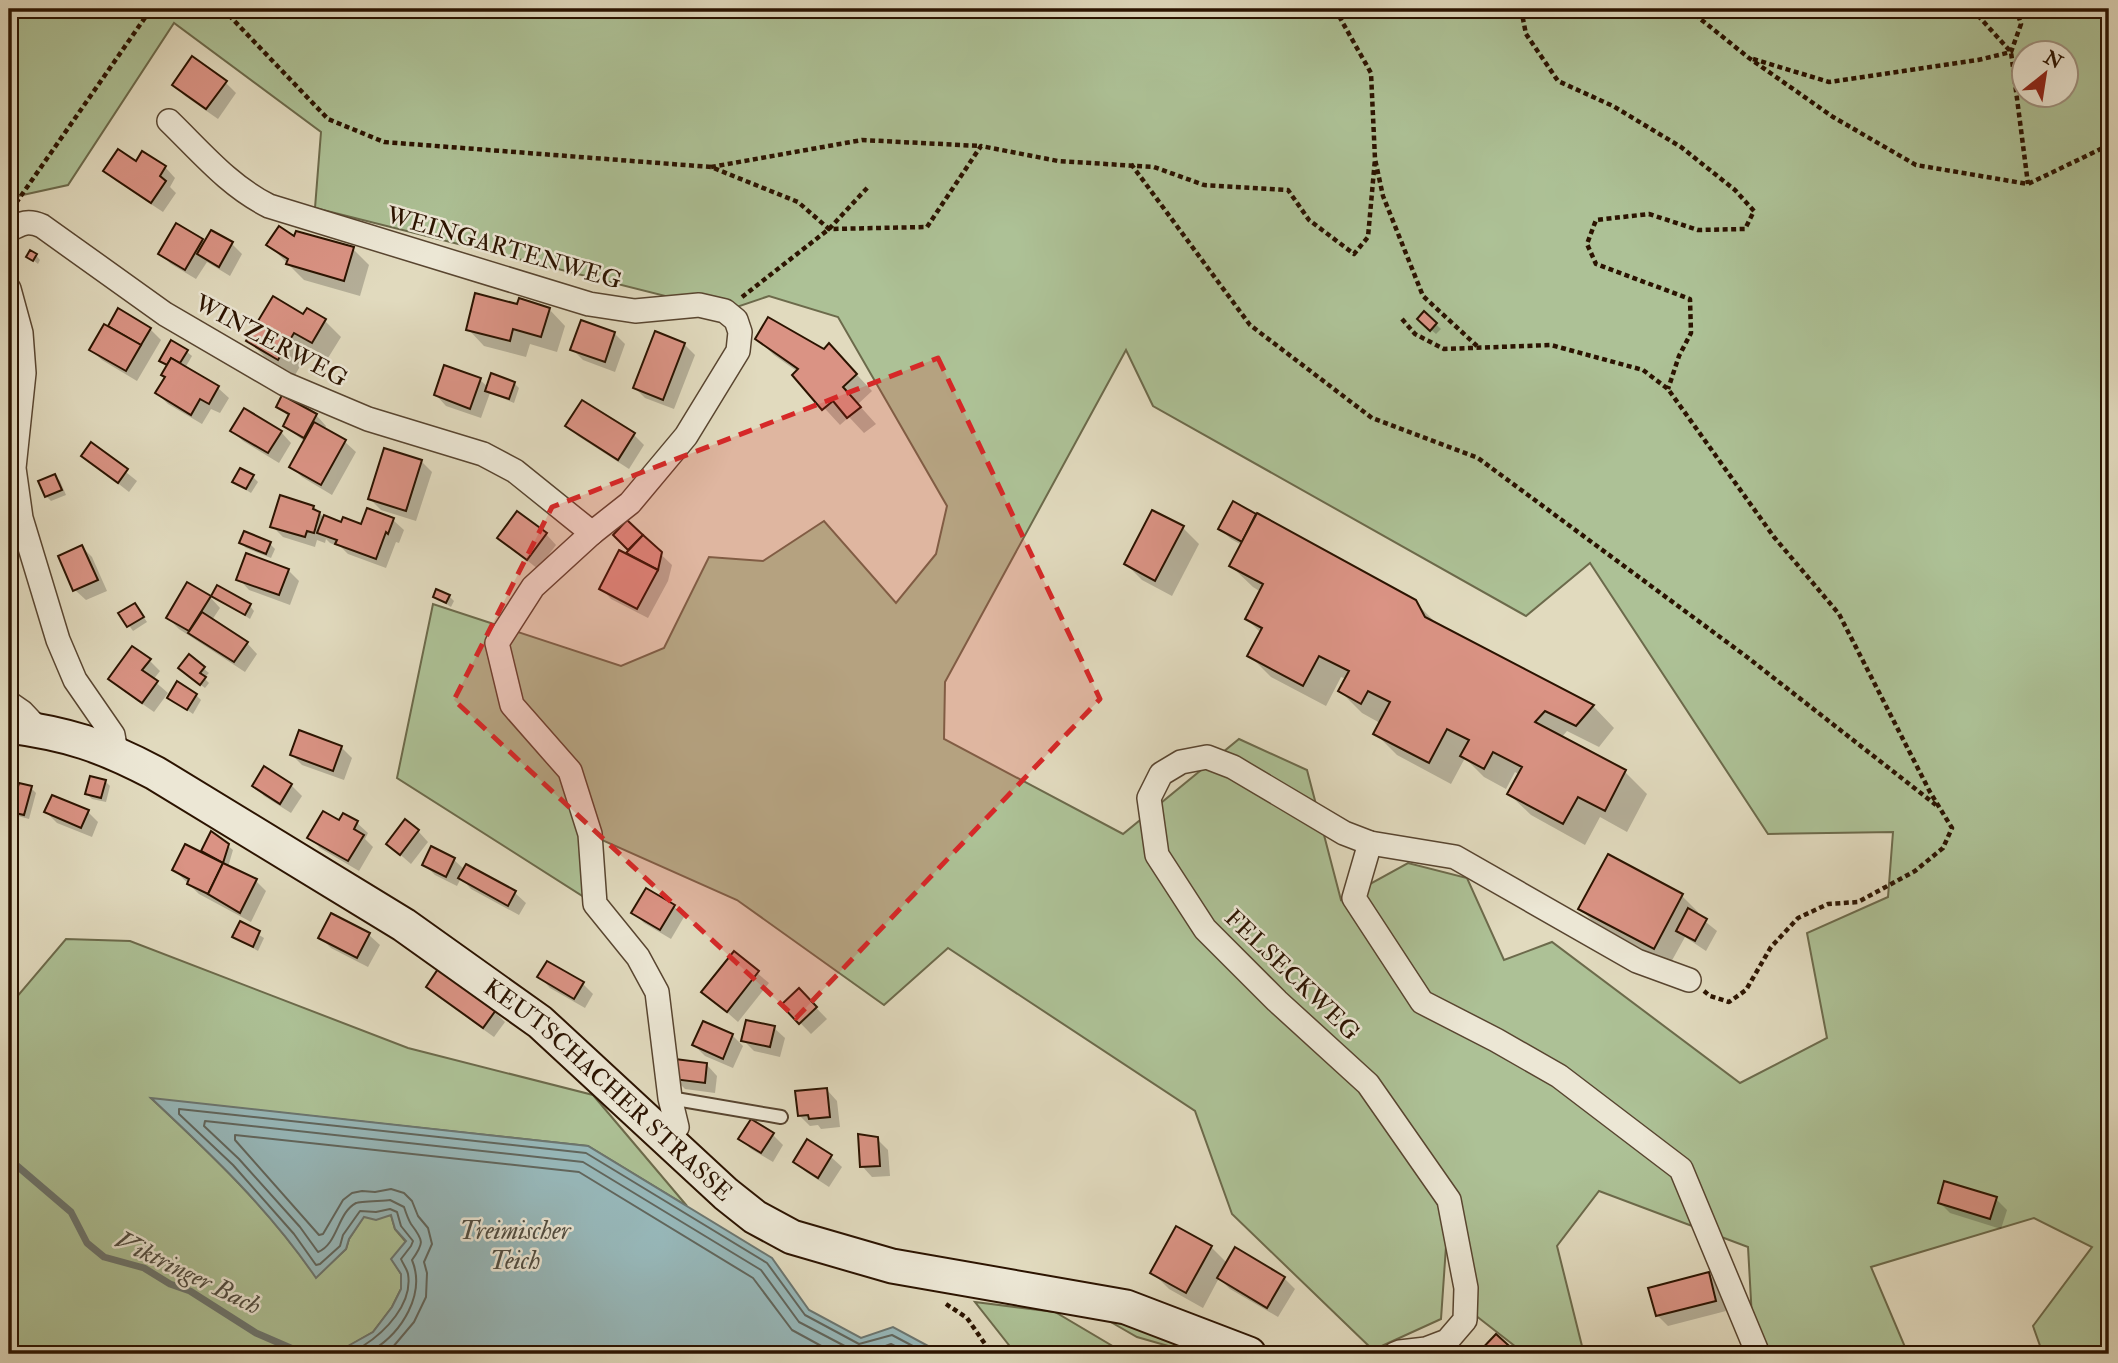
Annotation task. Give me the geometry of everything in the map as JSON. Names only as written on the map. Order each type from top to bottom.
[{"type":"main road","name":"KEUTSCHACHER STRASSE","points":[[24,728],[72,738],[116,752],[404,925],[540,1022],[726,1194],[755,1217],[792,1237],[892,1266],[1126,1307],[1249,1354]]},
{"type":"street","name":"WEINGARTENWEG","points":[[169,121],[227,179],[249,196],[269,206],[589,304],[635,311],[699,305],[725,311]]},
{"type":"street","name":"WINZERWEG","points":[[9,230],[23,222],[42,226],[165,314],[285,384],[368,419],[483,454],[515,471],[592,533]]},
{"type":"street","points":[[9,289],[21,332],[24,373],[14,468],[21,518],[58,640],[75,680],[113,735],[116,752]]},
{"type":"street","points":[[665,1136],[677,1126],[670,1098],[657,992],[638,957],[595,904],[590,834],[570,771],[512,705],[497,643],[533,586],[630,503],[686,436],[738,351],[740,332],[736,320],[725,311]]},
{"type":"street","points":[[9,703],[22,712],[24,728]]},
{"type":"street","name":"FELSECKWEG","points":[[1395,1354],[1447,1342],[1465,1320],[1466,1288],[1449,1200],[1368,1084],[1205,929],[1157,855],[1149,798],[1161,774],[1181,762],[1207,757],[1233,767],[1344,833],[1370,843],[1455,857],[1637,961],[1689,980]]},
{"type":"street","points":[[1370,843],[1354,898],[1422,1002],[1559,1076],[1681,1169],[1758,1354]]},
{"type":"lane","points":[[670,1098],[781,1117]]},
{"type":"path","points":[[12,208],[151,9]]},
{"type":"path","points":[[223,9],[328,119],[384,142],[711,167],[862,140],[981,146],[1058,161],[1130,163],[1154,167],[1204,185],[1289,190],[1309,220],[1354,254],[1368,237],[1375,159],[1371,73],[1335,9]]},
{"type":"path","points":[[1521,9],[1526,34],[1558,81],[1613,106],[1681,147],[1735,190],[1754,211],[1745,229],[1699,230],[1648,214],[1596,220],[1587,244],[1596,264],[1690,299],[1691,333],[1679,356],[1668,389]]},
{"type":"path","points":[[1688,9],[1749,58],[1833,117],[1916,165],[2028,184],[2109,145]]},
{"type":"path","points":[[1972,9],[2010,51]]},
{"type":"path","points":[[2016,9],[2021,24],[2016,38]]},
{"type":"path","points":[[1749,58],[1829,82],[1978,60],[2010,52]]},
{"type":"path","points":[[2018,108],[2028,184]]},
{"type":"path","points":[[711,167],[798,202],[829,229],[927,227],[981,146]]},
{"type":"path","points":[[1375,159],[1383,196],[1423,296],[1477,346]]},
{"type":"path","points":[[1130,163],[1251,325],[1372,418],[1478,458],[1747,657],[1939,808]]},
{"type":"path","points":[[725,311],[829,229],[868,187]]},
{"type":"path","points":[[1402,319],[1415,334],[1444,349],[1550,345],[1643,370],[1668,389],[1774,537],[1839,614],[1939,808],[1952,828],[1942,848],[1915,870],[1858,902],[1828,904],[1798,918],[1770,947],[1746,990],[1729,1002],[1710,996],[1689,980]]},
{"type":"path","points":[[945,1303],[967,1318],[992,1354]]},
{"type":"highlighted area","points":[[938,358],[1100,699],[796,1018],[454,700],[552,507]]},
{"type":"green space","points":[[9,9],[2109,9],[2109,1354],[2043,1354],[2033,1326],[2092,1247],[2034,1218],[1871,1267],[1908,1354],[1754,1354],[1748,1247],[1599,1191],[1557,1246],[1584,1354],[1525,1354],[1475,1315],[1449,1203],[1441,1319],[1373,1350],[1232,1214],[1195,1111],[948,948],[884,1005],[737,900],[591,835],[595,904],[397,778],[433,604],[621,666],[664,648],[709,557],[763,561],[824,521],[896,603],[936,554],[947,506],[838,317],[769,296],[725,311],[315,208],[321,132],[174,23],[68,185],[9,198]],"holes":[[[1126,350],[1153,406],[1526,616],[1590,563],[1768,834],[1893,832],[1888,897],[1807,933],[1827,1038],[1740,1083],[1552,942],[1504,960],[1467,878],[1408,863],[1341,900],[1307,770],[1239,739],[1123,834],[944,739],[945,682]]]},
{"type":"green space","points":[[66,939],[130,941],[408,1048],[593,1095],[687,1206],[588,1146],[152,1099],[259,1205],[316,1277],[346,1249],[349,1239],[364,1216],[391,1215],[395,1229],[406,1242],[392,1259],[401,1274],[401,1289],[392,1307],[373,1332],[349,1346],[360,1354],[9,1354],[9,1006]]},
{"type":"green space","points":[[975,1302],[1055,1312],[1126,1354],[1016,1354]]},
{"type":"green space","points":[[1109,1321],[1128,1324],[1197,1350],[1196,1354],[1137,1337]]},
{"type":"water","name":"Treimischer Teich","points":[[151,1098],[588,1146],[772,1258],[809,1310],[861,1338],[893,1327],[943,1354],[360,1354],[348,1346],[373,1332],[392,1307],[401,1289],[401,1274],[391,1259],[406,1241],[395,1229],[391,1215],[376,1220],[364,1217],[349,1239],[346,1249],[316,1278],[259,1206],[218,1162]]},
{"type":"building","points":[[192,56],[227,81],[206,109],[172,85]]},
{"type":"building","points":[[118,149],[136,161],[142,151],[166,166],[160,176],[166,181],[151,203],[103,171]]},
{"type":"building","points":[[176,223],[203,239],[185,270],[158,254]]},
{"type":"building","points":[[279,226],[294,236],[296,231],[354,247],[344,281],[286,264],[288,259],[266,245]]},
{"type":"building","points":[[211,230],[233,242],[219,267],[197,254]]},
{"type":"building","points":[[30,250],[37,254],[33,261],[26,257]]},
{"type":"building","points":[[475,293],[517,304],[519,298],[550,308],[541,337],[513,329],[510,341],[466,330]]},
{"type":"building","points":[[273,296],[303,314],[307,308],[326,319],[312,343],[294,333],[278,360],[246,341]]},
{"type":"building","points":[[118,308],[151,328],[141,345],[108,326]]},
{"type":"building","points":[[1424,311],[1437,323],[1430,331],[1417,319]]},
{"type":"building","points":[[768,317],[824,349],[829,343],[857,374],[843,387],[861,407],[847,418],[833,401],[822,410],[792,375],[798,369],[755,339]]},
{"type":"building","points":[[581,320],[615,332],[605,362],[570,350]]},
{"type":"building","points":[[104,324],[141,345],[126,371],[89,350]]},
{"type":"building","points":[[655,331],[685,343],[663,400],[633,388]]},
{"type":"building","points":[[171,340],[188,350],[180,363],[171,358],[167,365],[159,361]]},
{"type":"building","points":[[171,358],[219,386],[209,404],[200,399],[191,415],[155,393],[165,377],[161,375]]},
{"type":"building","points":[[444,365],[481,378],[470,409],[434,395]]},
{"type":"building","points":[[491,373],[515,382],[509,399],[485,391]]},
{"type":"building","points":[[282,395],[317,414],[304,438],[283,426],[289,414],[276,407]]},
{"type":"building","points":[[582,400],[635,433],[618,460],[565,426]]},
{"type":"building","points":[[244,408],[282,431],[268,453],[230,431]]},
{"type":"building","points":[[314,422],[346,440],[321,485],[289,467]]},
{"type":"building","points":[[91,442],[128,469],[118,483],[81,456]]},
{"type":"building","points":[[384,448],[422,460],[406,511],[368,499]]},
{"type":"building","points":[[240,468],[254,475],[246,489],[232,482]]},
{"type":"building","points":[[55,474],[62,490],[45,497],[38,481]]},
{"type":"building","points":[[280,495],[314,506],[313,509],[320,512],[314,533],[307,531],[305,537],[270,527]]},
{"type":"building","points":[[1233,501],[1256,514],[1242,542],[1218,529]]},
{"type":"building","points":[[367,508],[394,518],[376,559],[335,544],[337,540],[317,533],[324,515],[341,522],[343,517],[361,524]]},
{"type":"building","points":[[1152,510],[1184,526],[1155,581],[1124,564]]},
{"type":"building","points":[[517,511],[547,533],[527,560],[497,538]]},
{"type":"building","points":[[1257,513],[1416,600],[1425,617],[1594,705],[1576,726],[1545,711],[1535,722],[1626,770],[1605,811],[1578,797],[1563,824],[1507,794],[1522,767],[1493,752],[1484,769],[1460,756],[1469,740],[1447,729],[1429,763],[1373,734],[1390,702],[1368,691],[1361,704],[1338,691],[1349,671],[1319,656],[1303,686],[1247,656],[1262,628],[1245,619],[1263,584],[1229,566]]},
{"type":"building","points":[[627,520],[643,535],[628,550],[613,535]]},
{"type":"building","points":[[244,531],[271,542],[266,554],[239,543]]},
{"type":"building","points":[[643,535],[662,552],[658,570],[626,553]]},
{"type":"building","points":[[82,545],[98,580],[73,591],[58,556]]},
{"type":"building","points":[[619,550],[658,570],[637,609],[599,589]]},
{"type":"building","points":[[246,553],[289,569],[279,595],[236,580]]},
{"type":"building","points":[[187,582],[211,596],[189,631],[166,618]]},
{"type":"building","points":[[217,585],[251,604],[245,615],[211,596]]},
{"type":"building","points":[[436,589],[450,595],[446,603],[433,597]]},
{"type":"building","points":[[135,603],[144,617],[127,627],[118,613]]},
{"type":"building","points":[[202,612],[248,642],[234,662],[188,633]]},
{"type":"building","points":[[132,646],[151,659],[142,670],[158,681],[142,703],[108,679]]},
{"type":"building","points":[[189,654],[205,667],[200,673],[206,677],[200,685],[178,668]]},
{"type":"building","points":[[177,681],[197,694],[187,710],[167,698]]},
{"type":"building","points":[[299,730],[342,746],[333,771],[290,755]]},
{"type":"building","points":[[264,766],[292,784],[280,804],[252,786]]},
{"type":"building","points":[[90,776],[106,780],[101,798],[85,794]]},
{"type":"building","points":[[19,783],[32,786],[24,815],[11,812]]},
{"type":"building","points":[[52,795],[89,810],[81,828],[44,812]]},
{"type":"building","points":[[323,811],[339,820],[343,813],[358,821],[354,829],[364,835],[348,861],[307,838]]},
{"type":"building","points":[[405,819],[419,830],[400,855],[386,844]]},
{"type":"building","points":[[211,831],[229,844],[223,863],[201,851]]},
{"type":"building","points":[[185,844],[223,863],[208,894],[187,884],[189,879],[172,870]]},
{"type":"building","points":[[431,846],[455,858],[446,877],[422,865]]},
{"type":"building","points":[[1608,854],[1683,894],[1654,949],[1578,909]]},
{"type":"building","points":[[223,863],[257,879],[240,913],[208,894]]},
{"type":"building","points":[[466,864],[516,891],[508,906],[458,878]]},
{"type":"building","points":[[646,888],[675,905],[660,930],[631,913]]},
{"type":"building","points":[[1688,908],[1707,919],[1695,941],[1676,931]]},
{"type":"building","points":[[331,913],[370,933],[357,958],[318,938]]},
{"type":"building","points":[[240,921],[260,931],[253,947],[232,937]]},
{"type":"building","points":[[734,951],[759,971],[727,1012],[701,992]]},
{"type":"building","points":[[547,961],[584,982],[574,999],[537,977]]},
{"type":"building","points":[[438,969],[496,1010],[483,1028],[426,987]]},
{"type":"building","points":[[799,988],[817,1007],[799,1024],[781,1005]]},
{"type":"building","points":[[746,1020],[775,1026],[770,1047],[741,1041]]},
{"type":"building","points":[[703,1021],[733,1034],[723,1059],[692,1045]]},
{"type":"building","points":[[675,1059],[707,1063],[705,1083],[673,1079]]},
{"type":"building","points":[[827,1088],[830,1117],[809,1119],[808,1115],[798,1116],[795,1091]]},
{"type":"building","points":[[751,1119],[774,1133],[761,1153],[738,1139]]},
{"type":"building","points":[[858,1134],[878,1137],[880,1166],[860,1167]]},
{"type":"building","points":[[807,1139],[832,1155],[818,1178],[793,1162]]},
{"type":"building","points":[[1944,1181],[1997,1197],[1990,1219],[1938,1203]]},
{"type":"building","points":[[1176,1226],[1212,1246],[1186,1293],[1150,1273]]},
{"type":"building","points":[[1235,1247],[1285,1277],[1267,1308],[1217,1278]]},
{"type":"building","points":[[1709,1272],[1716,1301],[1656,1316],[1648,1288]]},
{"type":"building","points":[[1496,1334],[1518,1354],[1477,1354]]},
{"type":"building","points":[[1677,1348],[1681,1354],[1666,1354]]},
{"type":"waterway","name":"Viktringer Bach","points":[[9,1159],[71,1212],[87,1243],[104,1257],[144,1268],[170,1284],[190,1291],[256,1333],[300,1354]]}]
